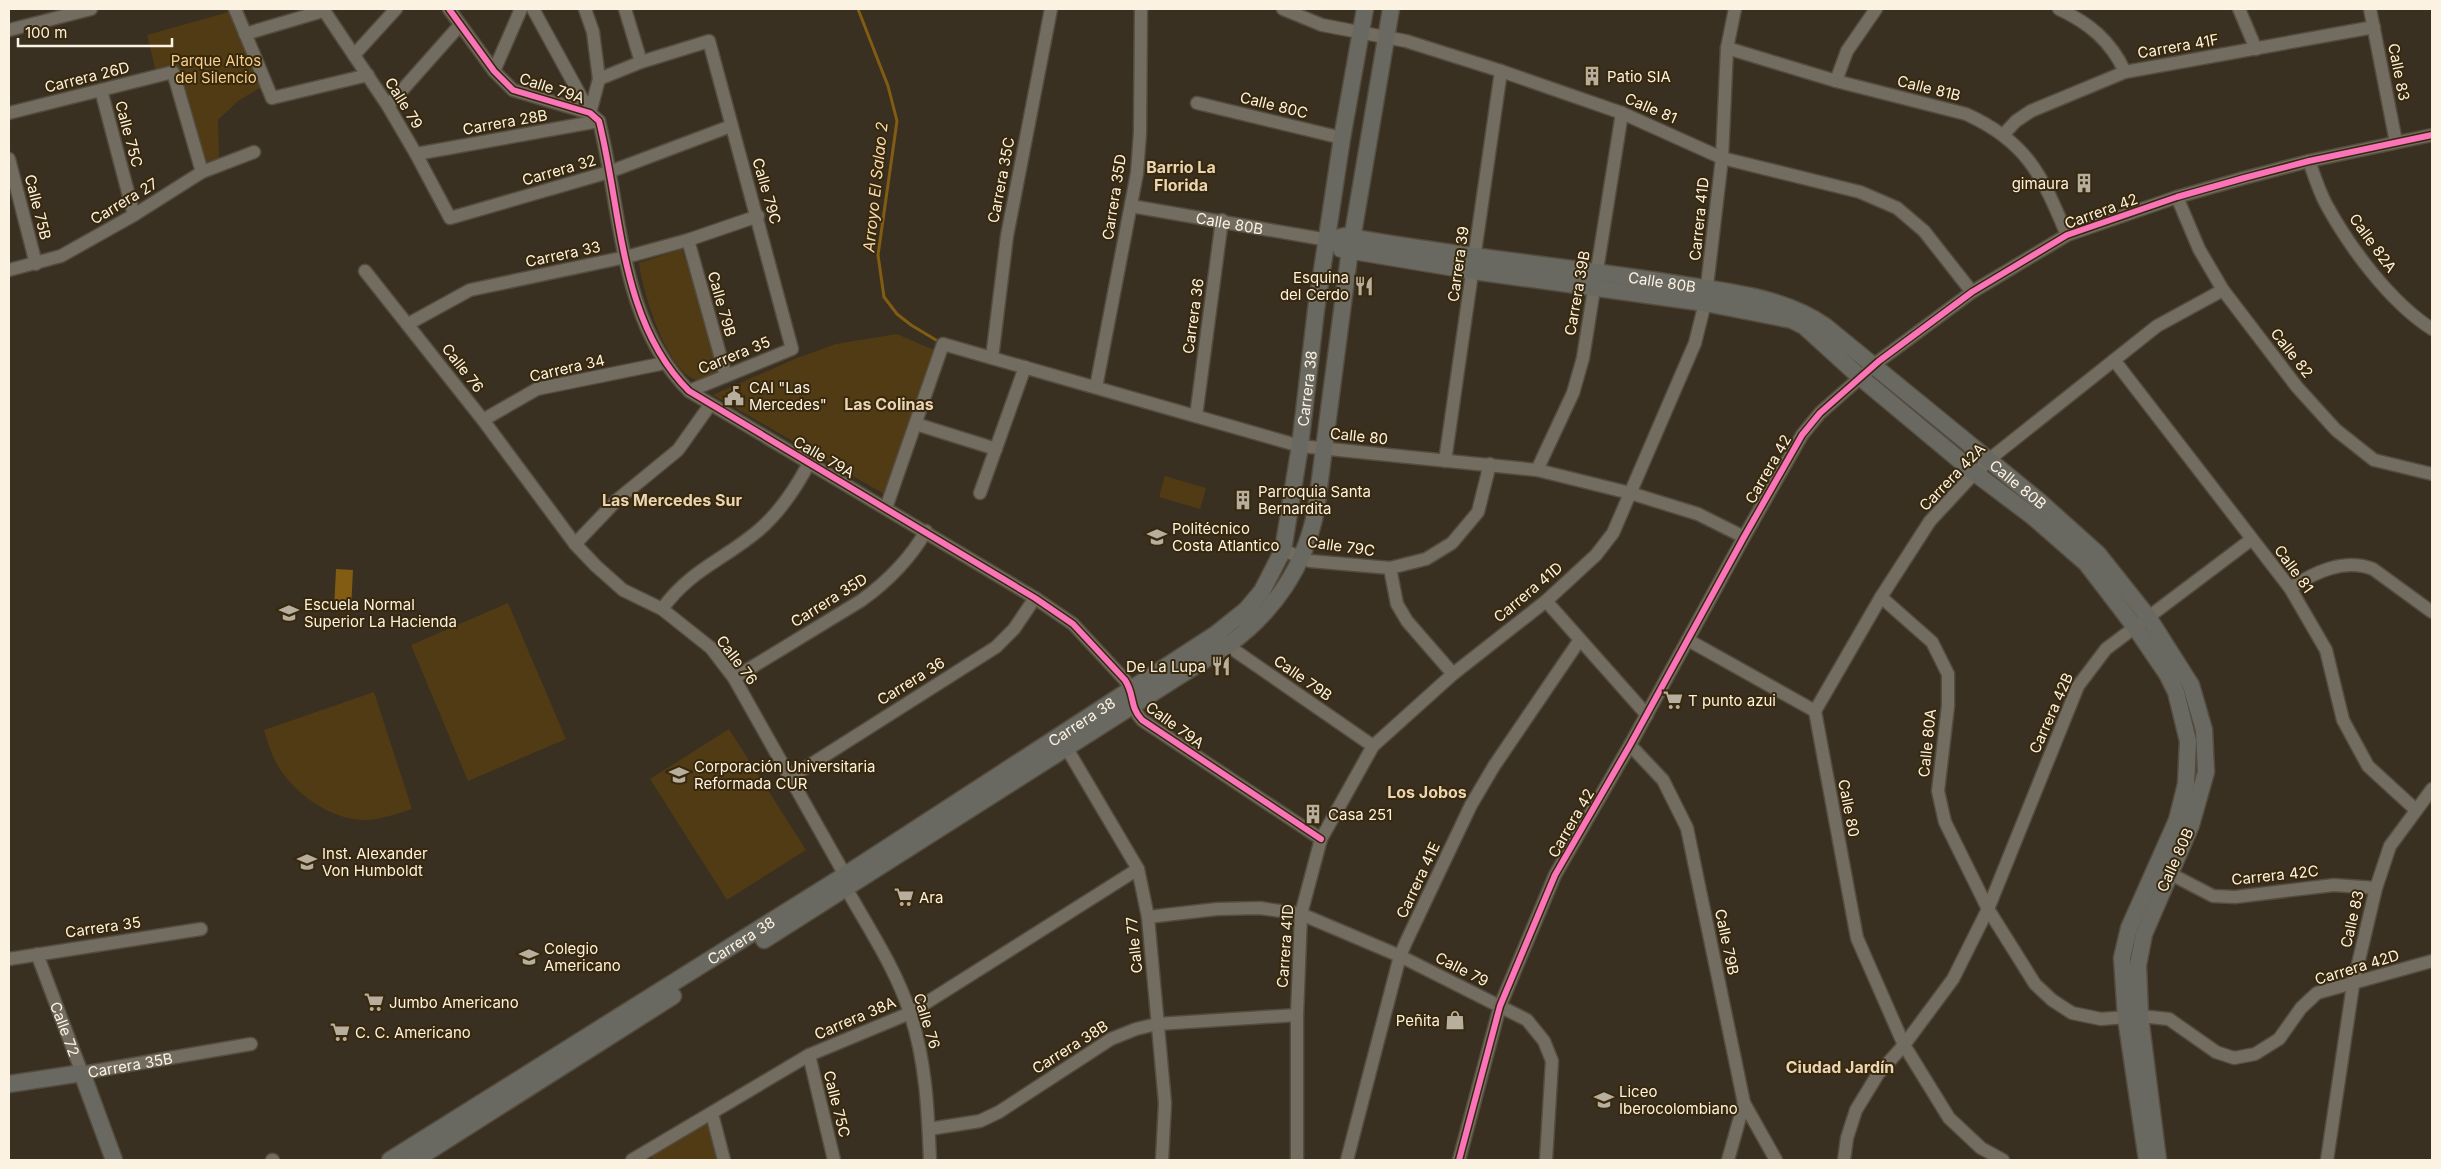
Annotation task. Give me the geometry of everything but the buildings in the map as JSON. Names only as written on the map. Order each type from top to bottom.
[{"type":"main road","name":"Carrera 38","points":[[1222,640],[1262,591],[1283,550],[1300,446],[1316,310],[1342,138],[1365,9]]},
{"type":"main road","name":"Carrera 38","points":[[416,1160],[1131,697],[1222,640],[1259,620],[1277,600],[1302,558],[1311,535],[1325,449],[1351,245],[1391,9]]},
{"type":"main road","name":"Calle 80B","points":[[1328,240],[1345,236],[1351,245],[1474,264],[1785,305],[1800,310],[1825,326],[2039,501],[2098,554],[2141,622]]},
{"type":"main road","name":"Calle 80B","points":[[1707,296],[1792,320],[1810,331],[1860,377],[1975,473],[2032,516],[2086,564],[2141,622],[2191,685],[2204,730],[2206,772],[2191,824],[2162,869],[2144,934],[2138,965],[2133,1017],[2147,1160]]},
{"type":"main road","name":"Carrera 38","points":[[390,1160],[1066,747],[1131,697]]},
{"type":"main road","name":"Calle 80B","points":[[2133,1017],[2158,1160]]},
{"type":"main road","name":"Carrera 35B","points":[[9,1084],[82,1073]]},
{"type":"main road","name":"Calle 72","points":[[82,1073],[114,1160]]},
{"type":"street","points":[[9,30],[90,9]]},
{"type":"street","points":[[235,9],[272,98],[368,75]]},
{"type":"street","points":[[354,55],[396,9]]},
{"type":"street","name":"Calle 79A","points":[[449,9],[494,71],[513,90],[594,117],[609,172],[626,257],[639,307],[650,337],[665,363],[689,391],[926,531],[1035,598],[1073,624],[1125,680],[1142,720],[1321,839]]},
{"type":"street","points":[[494,71],[521,9]]},
{"type":"street","points":[[533,9],[594,117]]},
{"type":"street","points":[[585,9],[593,32],[599,79],[594,117]]},
{"type":"street","points":[[599,79],[641,62],[625,9]]},
{"type":"street","name":"Carrera 35C","points":[[992,358],[1006,236],[1051,9]]},
{"type":"street","name":"Carrera 35D","points":[[1096,387],[1137,173],[1140,133],[1141,9]]},
{"type":"street","name":"Calle 81","points":[[1283,9],[1322,25],[1406,41],[1622,112],[1722,158],[1860,192],[1897,208],[1924,231],[1972,292]]},
{"type":"street","name":"Carrera 41D","points":[[1297,1160],[1297,1016],[1301,914],[1321,839],[1373,746],[1453,674],[1546,601],[1596,554],[1613,533],[1695,343],[1707,296],[1722,158],[1728,48],[1735,9]]},
{"type":"street","points":[[1836,81],[1847,51],[1876,9]]},
{"type":"street","points":[[2058,9],[2094,30],[2112,48],[2125,72]]},
{"type":"street","points":[[2239,9],[2256,49]]},
{"type":"street","name":"Calle 83","points":[[2370,9],[2396,142]]},
{"type":"street","points":[[245,34],[323,10]]},
{"type":"street","name":"Calle 79","points":[[323,10],[388,106],[450,218]]},
{"type":"street","points":[[388,106],[460,25]]},
{"type":"street","name":"Carrera 41F","points":[[2003,135],[2016,121],[2031,111],[2125,72],[2374,27]]},
{"type":"street","name":"Calle 79C","points":[[641,62],[709,41],[731,126],[758,216],[792,349]]},
{"type":"street","name":"Calle 81B","points":[[1728,48],[1836,81],[1966,114],[1987,124],[2003,135],[2039,172],[2067,235]]},
{"type":"street","name":"Carrera 39","points":[[1446,462],[1501,71]]},
{"type":"street","name":"Carrera 26D","points":[[9,113],[173,72],[202,172]]},
{"type":"street","name":"Calle 75C","points":[[101,90],[134,215]]},
{"type":"street","name":"Calle 80C","points":[[1198,103],[1342,138]]},
{"type":"street","name":"Carrera 39B","points":[[1537,470],[1573,393],[1582,358],[1622,112]]},
{"type":"street","name":"Carrera 28B","points":[[416,154],[594,117]]},
{"type":"street","name":"Carrera 32","points":[[450,218],[609,172],[731,126]]},
{"type":"street","name":"Carrera 42","points":[[1459,1160],[1500,1006],[1555,875],[1647,715],[1802,435],[1820,413],[1873,366],[1972,292],[2067,235],[2177,197],[2309,161],[2432,135]]},
{"type":"street","name":"Carrera 27","points":[[9,270],[61,256],[134,215],[202,172],[254,152]]},
{"type":"street","name":"Calle 75B","points":[[9,160],[36,264]]},
{"type":"street","name":"Calle 82A","points":[[2309,161],[2325,203],[2358,253],[2393,297],[2416,319],[2432,330]]},
{"type":"street","name":"Calle 82","points":[[2177,197],[2199,249],[2223,290],[2296,387],[2336,430],[2374,460],[2432,474]]},
{"type":"street","name":"Calle 80B","points":[[1130,206],[1222,220],[1328,240]]},
{"type":"street","name":"Carrera 33","points":[[408,324],[455,296],[470,290],[626,257],[688,240],[758,216]]},
{"type":"street","name":"Carrera 36","points":[[1196,416],[1222,220]]},
{"type":"street","name":"Calle 79B","points":[[688,240],[726,376]]},
{"type":"street","name":"Calle 76","points":[[365,271],[483,420],[575,544],[623,590],[662,609],[710,648],[734,678],[791,777],[889,962],[910,1013],[922,1056],[930,1160]]},
{"type":"street","name":"Carrera 42A","points":[[1815,711],[1881,597],[1930,521],[1975,473],[2157,326],[2223,290]]},
{"type":"street","name":"Calle 80","points":[[916,424],[943,344],[1300,446],[1537,470],[1630,493],[1698,514],[1744,537]]},
{"type":"street","name":"Carrera 35","points":[[689,391],[792,349]]},
{"type":"street","name":"Calle 81","points":[[2114,360],[2290,588],[2326,650],[2343,720],[2368,766],[2416,810]]},
{"type":"street","name":"Carrera 34","points":[[483,420],[516,399],[536,390],[665,363]]},
{"type":"street","points":[[980,493],[1025,367]]},
{"type":"street","points":[[575,544],[616,500],[678,450],[710,405]]},
{"type":"street","points":[[886,508],[916,424],[996,449]]},
{"type":"street","points":[[662,609],[690,577],[758,531],[776,514],[792,494],[809,463]]},
{"type":"street","points":[[1390,568],[1426,559],[1452,543],[1478,512],[1490,464]]},
{"type":"street","name":"Carrera 35D","points":[[734,678],[882,586],[909,557],[926,531]]},
{"type":"street","name":"Carrera 42B","points":[[1988,909],[2078,686],[2106,649],[2252,540]]},
{"type":"street","name":"Calle 79C","points":[[1283,550],[1310,561],[1390,568],[1398,604],[1407,621],[1453,674]]},
{"type":"street","points":[[2290,588],[2322,570],[2337,566],[2363,566],[2386,578],[2432,612]]},
{"type":"street","name":"Calle 80A","points":[[1881,597],[1932,642],[1948,674],[1948,706],[1938,790],[1945,822],[1988,909]]},
{"type":"street","name":"Carrera 36","points":[[791,777],[996,647],[1014,629],[1035,598]]},
{"type":"street","points":[[1546,601],[1579,641],[1647,715]]},
{"type":"street","name":"Calle 79B","points":[[1222,640],[1373,746]]},
{"type":"street","points":[[1688,640],[1815,711]]},
{"type":"street","name":"Carrera 41E","points":[[1347,1160],[1400,956],[1471,804],[1494,766],[1579,641]]},
{"type":"street","name":"Calle 80","points":[[1815,711],[1857,938],[1904,1045],[1949,1118],[1981,1148],[2003,1160]]},
{"type":"street","name":"Calle 79B","points":[[1630,745],[1663,780],[1687,828],[1744,1103],[1728,1160]]},
{"type":"street","name":"Calle 77","points":[[1066,747],[1138,868],[1148,917],[1164,1104],[1162,1160]]},
{"type":"street","name":"Calle 83","points":[[2327,1160],[2353,985],[2376,888],[2390,846],[2432,788]]},
{"type":"street","name":"Carrera 38A","points":[[632,1160],[651,1155],[712,1114],[809,1055],[910,1013],[1138,868]]},
{"type":"street","name":"Carrera 42C","points":[[2162,869],[2213,896],[2235,897],[2334,885],[2376,888]]},
{"type":"street","points":[[1148,917],[1217,909],[1260,908],[1301,914]]},
{"type":"street","points":[[1844,1160],[1856,1110],[1878,1074],[1904,1045],[1954,979],[1988,909]]},
{"type":"street","name":"Carrera 42D","points":[[1988,909],[2035,984],[2052,1000],[2072,1013],[2101,1019],[2133,1017],[2168,1019],[2216,1052],[2234,1058],[2255,1054],[2279,1039],[2301,1008],[2317,993],[2353,985],[2432,961]]},
{"type":"street","name":"Calle 79","points":[[1301,914],[1400,956],[1527,1020],[1544,1041],[1552,1062],[1546,1160]]},
{"type":"street","name":"Carrera 35","points":[[9,958],[202,929]]},
{"type":"street","name":"Calle 72","points":[[37,954],[82,1073]]},
{"type":"street","name":"Carrera 38B","points":[[929,1129],[980,1121],[999,1112],[1111,1039],[1136,1029],[1157,1024],[1297,1016]]},
{"type":"street","name":"Carrera 35B","points":[[82,1073],[251,1044]]},
{"type":"street","name":"Calle 75C","points":[[809,1055],[834,1160]]},
{"type":"street","points":[[1744,1103],[1776,1160]]},
{"type":"street","points":[[712,1114],[724,1160]]},
{"type":"green space","name":"Parque Altos del Silencio","points":[[232,11],[263,86],[238,101],[218,120],[219,157],[205,166],[178,66],[156,71],[147,35]]},
{"type":"green space","points":[[682,249],[721,373],[703,381],[691,377],[679,367],[669,351],[659,332],[641,276],[639,263]]},
{"type":"green space","points":[[897,334],[936,351],[884,494],[713,395],[797,358],[836,344]]},
{"type":"green space","points":[[1165,476],[1206,488],[1200,509],[1159,497]]},
{"type":"green space","points":[[508,603],[566,739],[468,781],[411,645]]},
{"type":"green space","points":[[374,692],[412,809],[378,819],[354,819],[328,811],[304,796],[285,776],[276,762],[264,730]]},
{"type":"green space","points":[[729,729],[806,850],[727,900],[650,779]]},
{"type":"green space","points":[[712,1114],[724,1160],[653,1160],[649,1150]]},
{"type":"shaded area","points":[[336,569],[353,570],[351,610],[334,609]]},
{"type":"waterway","name":"Arroyo El Salao 2","points":[[858,9],[888,86],[897,121],[878,255],[884,297],[897,314],[941,343]]},
{"type":"cycle path","points":[[449,9],[494,71],[513,90],[590,113],[599,121],[626,264],[636,299],[649,332],[666,363],[689,391],[1035,598],[1073,624],[1125,680],[1135,710],[1142,720],[1321,839]]},
{"type":"cycle path","points":[[1459,1160],[1500,1006],[1555,875],[1630,745],[1802,435],[1820,413],[1879,361],[1972,292],[2067,235],[2177,197],[2244,178],[2309,161],[2432,135]]},
{"type":"place","name":"Patio SIA","points":[[1592,76]]},
{"type":"place","name":"gimaura","points":[[2084,183]]},
{"type":"place","name":"Esquina del Cerdo","points":[[1364,286]]},
{"type":"place","name":"CAI \"Las Mercedes\"","points":[[734,396]]},
{"type":"place","name":"Parroquia Santa Bernardita","points":[[1243,500]]},
{"type":"place","name":"Politécnico Costa Atlantico","points":[[1157,537]]},
{"type":"place","name":"Escuela Normal Superior La Hacienda","points":[[289,613]]},
{"type":"place","name":"De La Lupa","points":[[1221,666]]},
{"type":"place","name":"T punto azui","points":[[1673,700]]},
{"type":"place","name":"Corporación Universitaria Reformada CUR","points":[[679,775]]},
{"type":"place","name":"Casa 251","points":[[1313,814]]},
{"type":"place","name":"Inst. Alexander Von Humboldt","points":[[307,862]]},
{"type":"place","name":"Ara","points":[[904,897]]},
{"type":"place","name":"Colegio Americano","points":[[529,957]]},
{"type":"place","name":"Jumbo Americano","points":[[374,1002]]},
{"type":"place","name":"Peñita","points":[[1455,1020]]},
{"type":"place","name":"C. C. Americano","points":[[340,1032]]},
{"type":"place","name":"Liceo Iberocolombiano","points":[[1604,1100]]},
{"type":"district","name":"Barrio La Florida","points":[[1181,176]]},
{"type":"district","name":"Las Colinas","points":[[889,404]]},
{"type":"district","name":"Las Mercedes Sur","points":[[672,500]]},
{"type":"district","name":"Los Jobos","points":[[1427,792]]},
{"type":"district","name":"Ciudad Jardín","points":[[1840,1067]]}]
